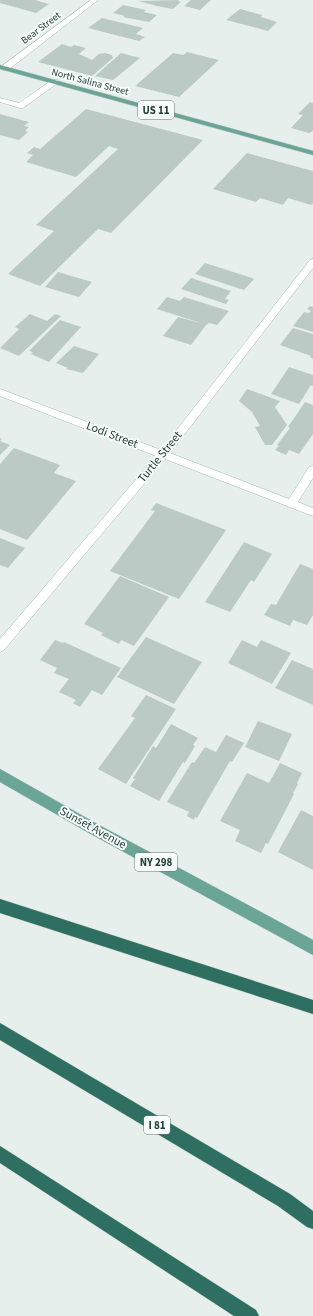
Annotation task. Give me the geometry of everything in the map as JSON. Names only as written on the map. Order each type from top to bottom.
[{"type":"highway","points":[[0,906],[313,1007]]},
{"type":"highway","name":"I 81","points":[[0,1032],[284,1200],[313,1221]]},
{"type":"highway","points":[[0,1154],[250,1316]]},
{"type":"main road","name":"North Salina Street","points":[[2,69],[55,82],[313,153]]},
{"type":"main road","name":"Sunset Avenue","points":[[0,775],[94,829],[313,948]]},
{"type":"street","name":"Bear Street","points":[[2,69],[95,0]]},
{"type":"street","points":[[0,100],[20,106],[55,82]]},
{"type":"street","name":"Turtle Street","points":[[0,647],[163,454],[313,262]]},
{"type":"street","name":"Lodi Street","points":[[0,392],[313,512]]},
{"type":"street","points":[[291,504],[313,470]]},
{"type":"building","points":[[0,0],[35,0],[49,4],[36,13],[0,3]]},
{"type":"building","points":[[179,0],[178,1],[181,2],[173,9],[138,1]]},
{"type":"building","points":[[191,0],[211,0],[200,10],[184,6]]},
{"type":"building","points":[[123,5],[146,10],[144,12],[157,15],[149,22],[123,17],[125,16],[113,13]]},
{"type":"building","points":[[240,9],[262,15],[261,17],[277,22],[268,31],[226,20]]},
{"type":"building","points":[[102,18],[143,28],[136,34],[145,37],[139,41],[88,28]]},
{"type":"building","points":[[62,44],[71,47],[74,45],[86,48],[79,54],[92,60],[99,54],[105,53],[112,55],[113,58],[92,76],[38,62]]},
{"type":"building","points":[[187,52],[219,60],[179,97],[135,86],[173,53],[183,55]]},
{"type":"building","points":[[121,53],[140,58],[113,80],[95,76]]},
{"type":"building","points":[[310,102],[313,103],[313,131],[309,133],[291,128],[303,115],[298,114]]},
{"type":"building","points":[[86,109],[203,140],[111,233],[98,229],[40,286],[8,274],[54,231],[36,225],[118,149],[109,146],[76,177],[26,162],[33,155],[27,153],[34,147],[40,149]]},
{"type":"building","points":[[0,114],[29,122],[24,126],[29,127],[25,131],[28,132],[19,140],[0,135]]},
{"type":"building","points":[[247,153],[313,171],[313,203],[311,205],[288,198],[283,205],[260,198],[256,202],[213,189]]},
{"type":"building","points":[[205,263],[254,279],[244,290],[195,274]]},
{"type":"building","points":[[58,272],[92,282],[79,297],[45,287]]},
{"type":"building","points":[[191,278],[231,291],[225,299],[229,300],[226,304],[181,289]]},
{"type":"building","points":[[167,297],[180,301],[184,297],[229,311],[217,325],[209,323],[206,325],[191,345],[163,336],[178,317],[204,324],[157,309]]},
{"type":"building","points":[[310,306],[313,307],[313,332],[293,326],[304,312],[309,313],[311,311],[307,309]]},
{"type":"building","points":[[30,314],[47,321],[55,314],[61,316],[19,356],[0,348],[19,329],[15,327]]},
{"type":"building","points":[[60,320],[81,327],[49,362],[31,354],[33,352],[29,351]]},
{"type":"building","points":[[293,328],[313,334],[313,359],[310,357],[311,356],[280,345]]},
{"type":"building","points":[[74,346],[99,354],[83,373],[66,369],[68,368],[56,363]]},
{"type":"building","points":[[289,367],[313,375],[313,386],[311,385],[299,404],[271,394]]},
{"type":"building","points":[[247,389],[280,401],[275,407],[287,425],[272,445],[265,445],[255,427],[260,426],[252,412],[239,401]]},
{"type":"building","points":[[305,402],[313,405],[313,434],[299,454],[289,450],[286,455],[275,450],[279,446],[277,445],[290,428],[288,427]]},
{"type":"building","points":[[0,441],[10,445],[0,455]]},
{"type":"building","points":[[14,448],[60,465],[54,473],[76,481],[27,540],[0,529],[0,464]]},
{"type":"building","points":[[156,503],[226,530],[179,599],[110,571],[155,511],[151,510]]},
{"type":"building","points":[[0,538],[25,548],[8,568],[0,565]]},
{"type":"building","points":[[244,542],[272,554],[254,582],[251,580],[230,612],[205,602]]},
{"type":"building","points":[[300,564],[313,569],[313,615],[307,625],[293,620],[290,626],[264,615],[271,604],[276,605]]},
{"type":"building","points":[[120,576],[169,597],[134,646],[121,640],[119,644],[101,635],[103,633],[84,624]]},
{"type":"building","points":[[146,637],[202,662],[174,704],[117,677]]},
{"type":"building","points":[[55,640],[64,642],[121,668],[102,695],[92,690],[80,707],[73,703],[76,700],[59,692],[69,679],[54,673],[57,668],[40,660]]},
{"type":"building","points":[[242,640],[257,647],[261,640],[291,653],[272,684],[228,663]]},
{"type":"building","points":[[292,660],[313,669],[313,705],[275,688]]},
{"type":"building","points":[[146,695],[176,709],[126,784],[98,769],[135,718],[131,716]]},
{"type":"building","points":[[258,721],[292,734],[279,761],[245,747]]},
{"type":"building","points":[[171,724],[198,738],[193,745],[195,746],[185,763],[183,762],[159,801],[130,786],[135,779],[133,778],[153,746],[156,748]]},
{"type":"building","points":[[226,735],[244,743],[232,762],[230,761],[197,818],[195,817],[194,820],[187,816],[189,812],[167,802],[192,762],[194,763],[205,747],[216,752]]},
{"type":"building","points":[[280,763],[302,773],[293,793],[294,794],[268,844],[266,843],[261,853],[235,841],[240,830],[220,821],[247,773],[269,783]]},
{"type":"building","points":[[301,810],[313,816],[313,870],[278,852]]}]
